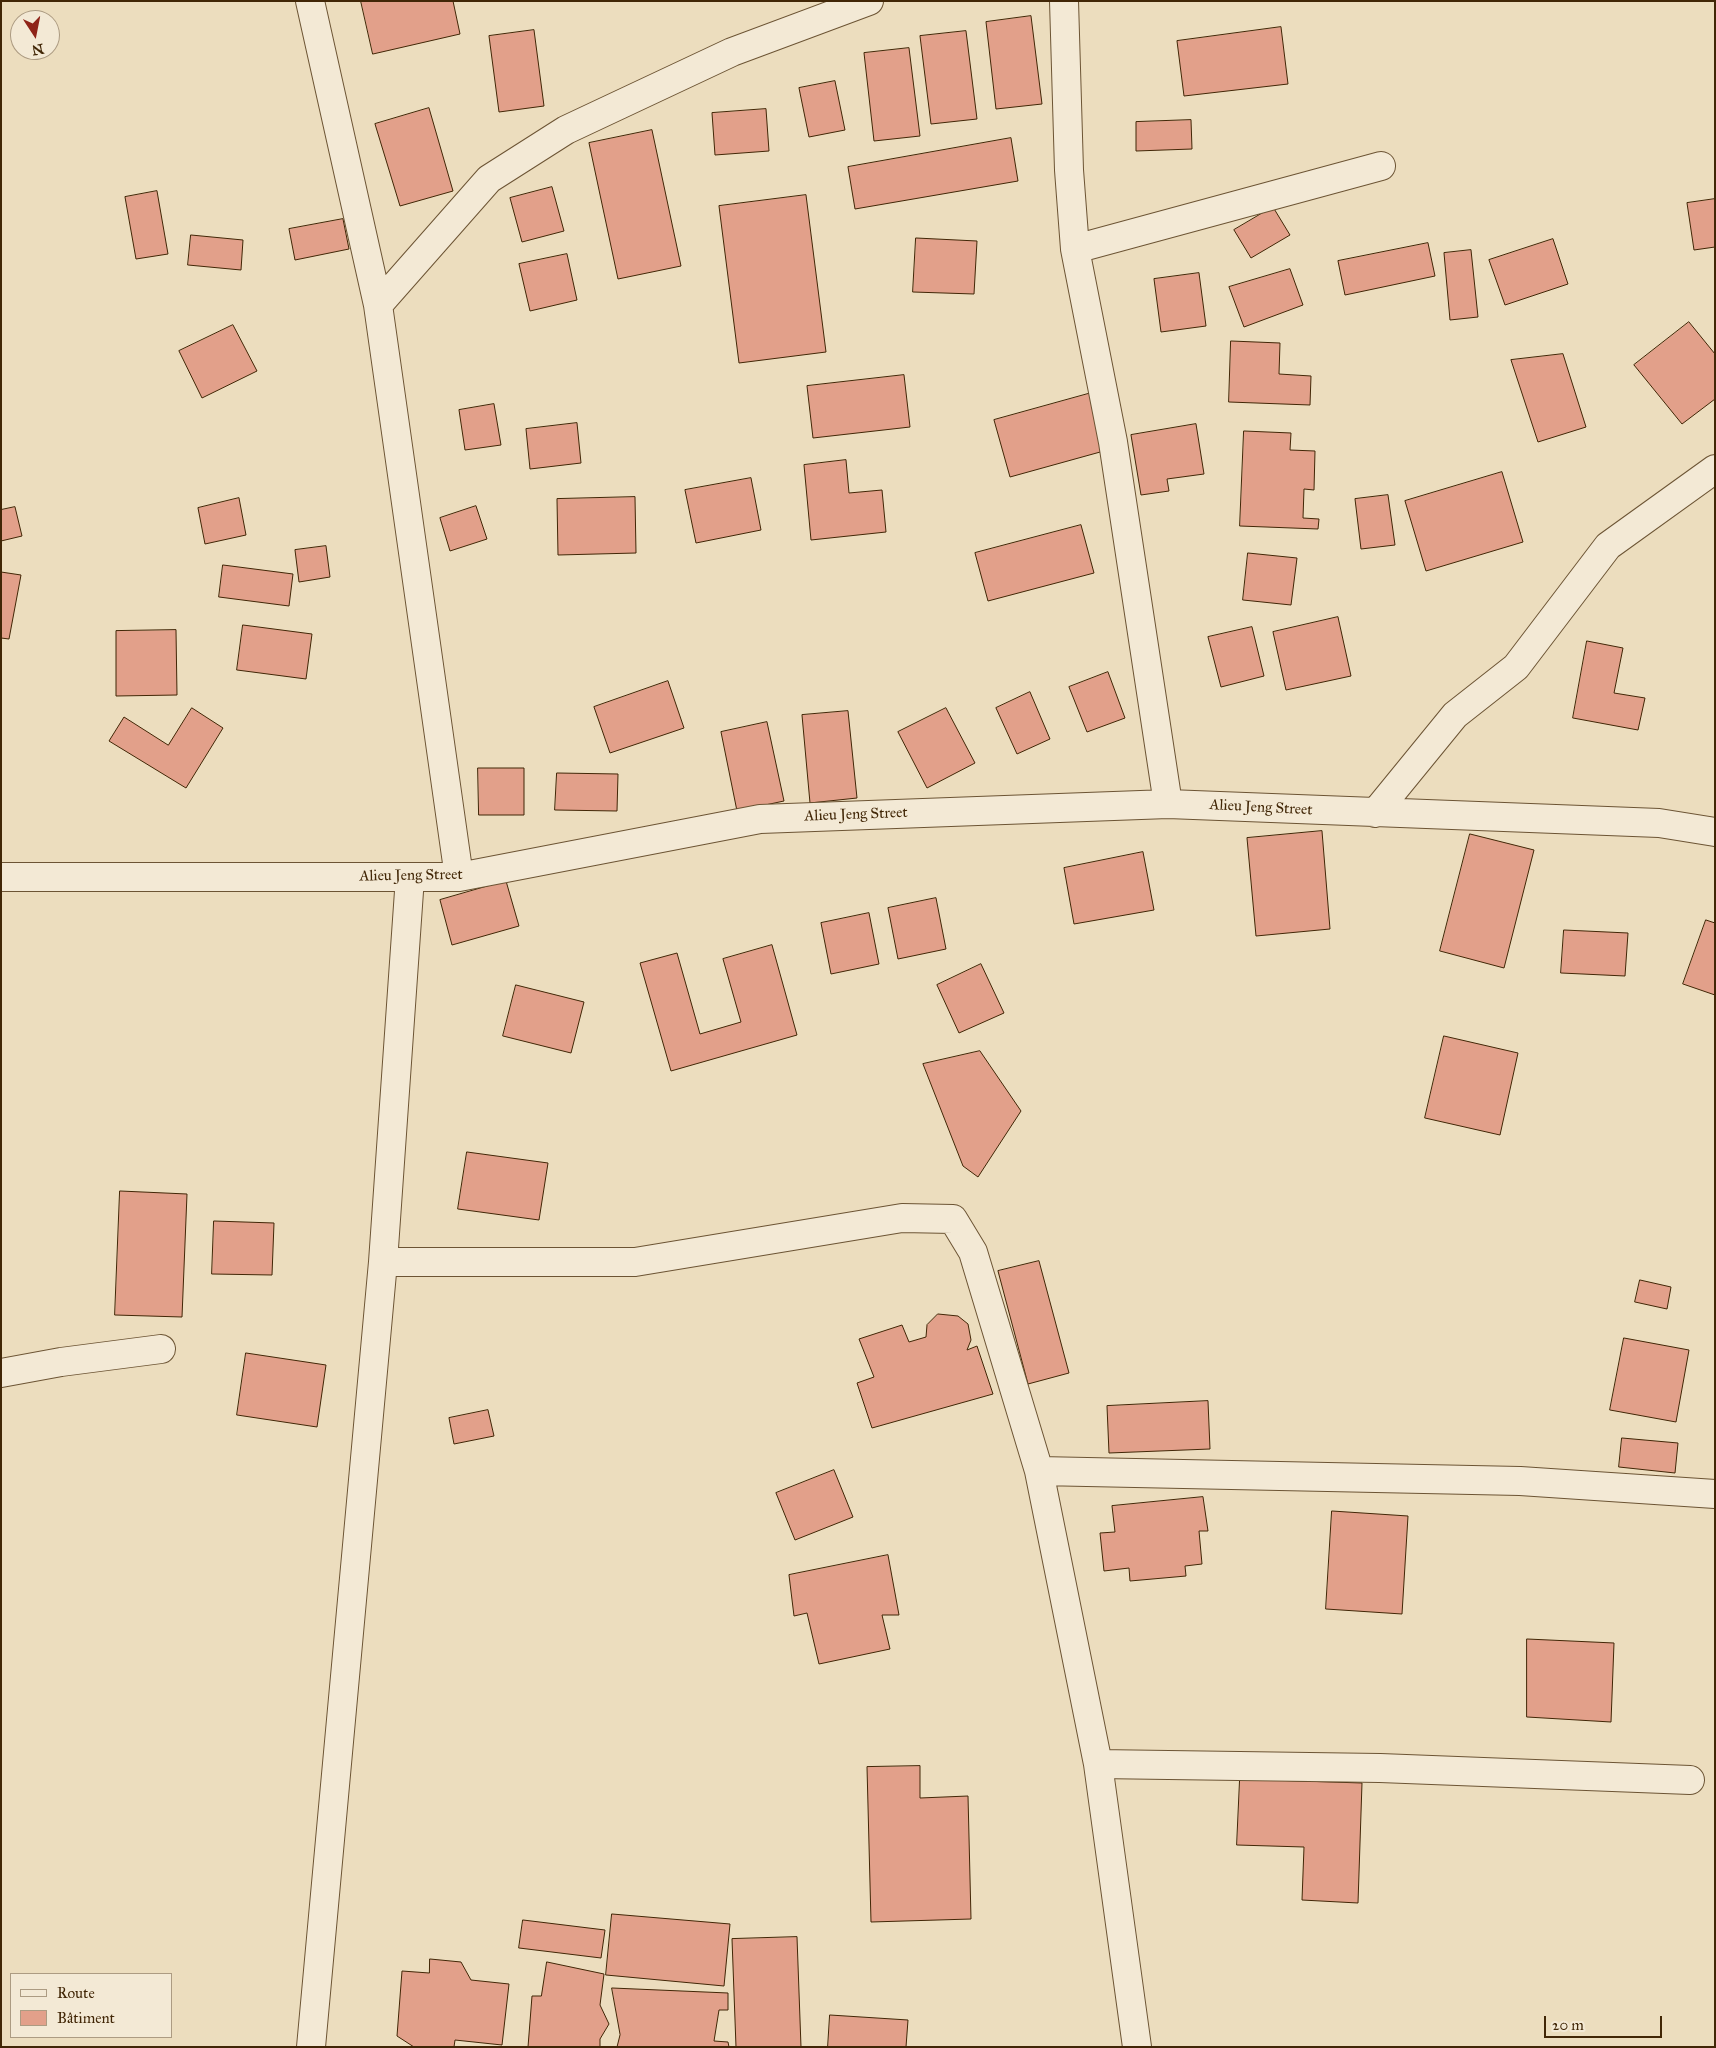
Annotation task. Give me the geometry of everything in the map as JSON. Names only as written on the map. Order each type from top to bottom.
[{"type":"street","points":[[310,1],[378,305],[459,877]]},
{"type":"street","points":[[378,305],[489,179],[566,130],[732,52],[869,1]]},
{"type":"street","points":[[1064,1],[1069,170],[1075,250],[1113,442],[1168,804]]},
{"type":"street","points":[[1075,250],[1381,166]]},
{"type":"street","points":[[1376,813],[1455,714],[1516,667],[1608,546],[1715,469]]},
{"type":"street","name":"Alieu Jeng Street","points":[[1,877],[459,877],[760,819],[1168,804],[1658,824],[1715,832]]},
{"type":"street","points":[[311,2047],[382,1262],[410,877]]},
{"type":"street","points":[[382,1262],[635,1262],[902,1218],[953,1219],[974,1252],[1039,1471],[1098,1764],[1137,2047]]},
{"type":"street","points":[[1,1373],[61,1362],[161,1348]]},
{"type":"street","points":[[1039,1471],[1520,1481],[1715,1494]]},
{"type":"street","points":[[1098,1764],[1380,1768],[1690,1780]]},
{"type":"building","points":[[361,1],[453,1],[460,34],[373,54]]},
{"type":"building","points":[[1031,16],[1042,104],[996,109],[986,22]]},
{"type":"building","points":[[1281,27],[1288,84],[1184,96],[1177,41]]},
{"type":"building","points":[[534,30],[544,106],[499,112],[489,36]]},
{"type":"building","points":[[966,31],[977,119],[931,124],[920,36]]},
{"type":"building","points":[[909,48],[920,136],[874,141],[864,53]]},
{"type":"building","points":[[835,81],[845,130],[809,137],[799,88]]},
{"type":"building","points":[[429,108],[453,191],[400,206],[375,124]]},
{"type":"building","points":[[766,109],[769,151],[715,155],[712,113]]},
{"type":"building","points":[[1191,120],[1192,149],[1136,151],[1136,122]]},
{"type":"building","points":[[652,130],[681,266],[618,279],[589,143]]},
{"type":"building","points":[[1011,138],[1018,181],[855,209],[848,167]]},
{"type":"building","points":[[552,187],[564,231],[522,242],[510,198]]},
{"type":"building","points":[[157,191],[168,254],[136,259],[125,197]]},
{"type":"building","points":[[806,195],[826,352],[739,363],[719,206]]},
{"type":"building","points":[[1715,199],[1715,247],[1694,250],[1687,203]]},
{"type":"building","points":[[1273,207],[1290,235],[1251,258],[1234,230]]},
{"type":"building","points":[[343,219],[349,249],[295,260],[289,229]]},
{"type":"building","points":[[191,235],[243,240],[241,270],[188,265]]},
{"type":"building","points":[[916,238],[977,241],[974,294],[913,292]]},
{"type":"building","points":[[1553,239],[1568,284],[1505,305],[1489,260]]},
{"type":"building","points":[[1428,243],[1435,276],[1345,295],[1338,261]]},
{"type":"building","points":[[1471,250],[1478,317],[1450,320],[1444,253]]},
{"type":"building","points":[[567,254],[577,300],[530,311],[519,264]]},
{"type":"building","points":[[1290,269],[1303,305],[1244,327],[1229,287]]},
{"type":"building","points":[[1199,273],[1206,326],[1161,332],[1154,279]]},
{"type":"building","points":[[1689,322],[1715,354],[1715,399],[1682,424],[1634,365]]},
{"type":"building","points":[[233,325],[257,371],[202,398],[179,351]]},
{"type":"building","points":[[1231,341],[1280,343],[1279,374],[1311,376],[1310,405],[1229,402]]},
{"type":"building","points":[[1563,354],[1586,427],[1538,442],[1511,360]]},
{"type":"building","points":[[904,375],[910,427],[813,438],[807,386]]},
{"type":"building","points":[[1095,392],[1111,449],[1010,477],[994,420]]},
{"type":"building","points":[[494,404],[501,445],[465,450],[459,410]]},
{"type":"building","points":[[577,423],[581,463],[530,469],[526,429]]},
{"type":"building","points":[[1196,424],[1204,474],[1167,479],[1169,491],[1141,495],[1131,435]]},
{"type":"building","points":[[1244,431],[1291,433],[1290,450],[1315,451],[1314,490],[1304,489],[1303,518],[1319,519],[1318,529],[1240,526]]},
{"type":"building","points":[[846,460],[849,493],[882,490],[886,532],[811,540],[804,465]]},
{"type":"building","points":[[1502,472],[1523,542],[1426,571],[1405,501]]},
{"type":"building","points":[[751,478],[761,530],[696,543],[685,490]]},
{"type":"building","points":[[1388,495],[1395,545],[1361,549],[1355,499]]},
{"type":"building","points":[[635,497],[636,553],[558,555],[557,499]]},
{"type":"building","points":[[239,498],[246,535],[205,544],[198,508]]},
{"type":"building","points":[[476,506],[487,539],[450,551],[440,518]]},
{"type":"building","points":[[15,507],[22,536],[1,541],[1,510]]},
{"type":"building","points":[[1081,525],[1094,573],[988,601],[975,553]]},
{"type":"building","points":[[326,546],[330,577],[299,582],[295,550]]},
{"type":"building","points":[[1248,553],[1297,558],[1291,605],[1243,600]]},
{"type":"building","points":[[223,565],[293,574],[289,606],[219,597]]},
{"type":"building","points":[[1,572],[21,575],[9,639],[1,638]]},
{"type":"building","points":[[1338,617],[1351,676],[1286,690],[1273,632]]},
{"type":"building","points":[[243,625],[312,634],[306,679],[237,670]]},
{"type":"building","points":[[1252,627],[1264,676],[1221,687],[1208,637]]},
{"type":"building","points":[[176,630],[177,695],[116,696],[116,631]]},
{"type":"building","points":[[1587,641],[1623,648],[1614,693],[1645,698],[1638,730],[1573,718]]},
{"type":"building","points":[[1108,672],[1125,718],[1087,732],[1069,687]]},
{"type":"building","points":[[668,681],[684,728],[610,753],[594,707]]},
{"type":"building","points":[[1030,692],[1050,739],[1017,754],[996,708]]},
{"type":"building","points":[[192,708],[223,728],[186,788],[109,741],[124,717],[168,745]]},
{"type":"building","points":[[946,708],[975,763],[927,788],[898,732]]},
{"type":"building","points":[[848,711],[857,798],[810,803],[802,715]]},
{"type":"building","points":[[767,722],[784,801],[737,811],[721,732]]},
{"type":"building","points":[[478,768],[524,768],[524,815],[479,815]]},
{"type":"building","points":[[557,773],[618,774],[617,811],[555,810]]},
{"type":"building","points":[[1322,831],[1330,929],[1256,936],[1247,838]]},
{"type":"building","points":[[1470,834],[1534,850],[1504,968],[1440,951]]},
{"type":"building","points":[[1143,852],[1154,910],[1074,924],[1064,868]]},
{"type":"building","points":[[506,881],[519,926],[452,945],[440,900]]},
{"type":"building","points":[[936,898],[946,949],[898,959],[888,908]]},
{"type":"building","points":[[869,913],[879,964],[831,974],[821,923]]},
{"type":"building","points":[[1706,920],[1715,923],[1715,995],[1683,984]]},
{"type":"building","points":[[1564,930],[1628,933],[1625,976],[1561,973]]},
{"type":"building","points":[[772,945],[797,1035],[671,1071],[640,963],[677,953],[700,1034],[741,1022],[723,959]]},
{"type":"building","points":[[981,964],[1004,1013],[959,1033],[937,985]]},
{"type":"building","points":[[516,985],[584,1002],[571,1053],[503,1036]]},
{"type":"building","points":[[1444,1036],[1518,1053],[1500,1135],[1425,1118]]},
{"type":"building","points":[[980,1051],[1021,1111],[978,1177],[963,1166],[923,1064]]},
{"type":"building","points":[[467,1152],[548,1163],[539,1220],[458,1209]]},
{"type":"building","points":[[120,1191],[187,1194],[182,1317],[115,1315]]},
{"type":"building","points":[[214,1221],[274,1223],[272,1275],[212,1274]]},
{"type":"building","points":[[1039,1261],[1069,1373],[1028,1384],[998,1271]]},
{"type":"building","points":[[1640,1280],[1671,1287],[1667,1309],[1635,1302]]},
{"type":"building","points":[[938,1314],[958,1316],[968,1324],[971,1340],[967,1350],[977,1346],[993,1394],[872,1428],[857,1383],[874,1377],[859,1339],[902,1325],[909,1342],[926,1337],[927,1325]]},
{"type":"building","points":[[1624,1338],[1689,1350],[1676,1422],[1610,1410]]},
{"type":"building","points":[[246,1353],[326,1365],[317,1427],[237,1415]]},
{"type":"building","points":[[1208,1401],[1210,1449],[1109,1453],[1107,1406]]},
{"type":"building","points":[[488,1410],[494,1436],[454,1444],[449,1418]]},
{"type":"building","points":[[1622,1438],[1678,1443],[1675,1473],[1619,1467]]},
{"type":"building","points":[[834,1470],[853,1517],[795,1540],[776,1493]]},
{"type":"building","points":[[1203,1497],[1208,1531],[1199,1531],[1202,1564],[1185,1566],[1186,1576],[1130,1581],[1129,1568],[1104,1571],[1100,1533],[1115,1532],[1112,1506]]},
{"type":"building","points":[[1332,1511],[1408,1516],[1402,1614],[1326,1609]]},
{"type":"building","points":[[888,1555],[899,1615],[882,1615],[890,1649],[819,1664],[807,1613],[794,1616],[789,1575]]},
{"type":"building","points":[[1527,1639],[1614,1643],[1611,1722],[1527,1717]]},
{"type":"building","points":[[920,1766],[920,1798],[968,1796],[971,1919],[871,1922],[867,1767]]},
{"type":"building","points":[[1240,1779],[1362,1783],[1358,1903],[1302,1900],[1304,1847],[1237,1845]]},
{"type":"building","points":[[612,1914],[730,1924],[724,1986],[606,1975]]},
{"type":"building","points":[[523,1920],[605,1930],[601,1958],[519,1948]]},
{"type":"building","points":[[797,1937],[801,2047],[736,2047],[732,1939]]},
{"type":"building","points":[[430,1959],[461,1962],[471,1980],[509,1984],[502,2045],[455,2040],[454,2047],[414,2047],[397,2036],[402,1971],[429,1973]]},
{"type":"building","points":[[547,1962],[604,1974],[600,2005],[609,2024],[600,2039],[600,2047],[528,2047],[532,1996],[541,1996]]},
{"type":"building","points":[[612,1988],[728,1993],[728,2010],[719,2010],[714,2041],[728,2042],[729,2047],[617,2047],[620,2035]]},
{"type":"building","points":[[830,2015],[908,2020],[906,2047],[828,2047]]}]
